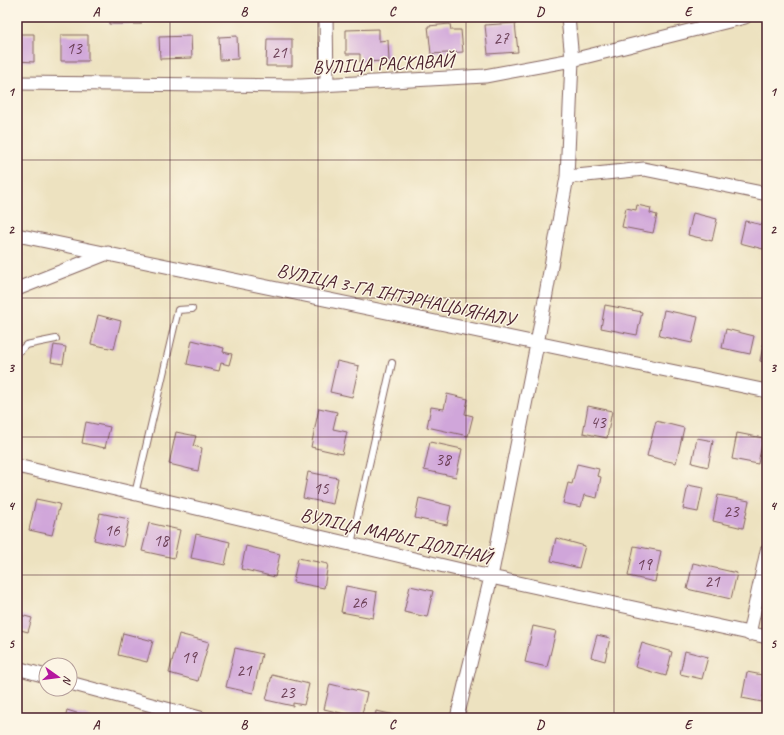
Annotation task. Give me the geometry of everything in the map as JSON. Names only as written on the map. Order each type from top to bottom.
[{"type":"street","points":[[326,17],[327,85]]},
{"type":"street","points":[[457,718],[491,577],[538,344],[567,177],[572,60],[568,17]]},
{"type":"street","name":"ВУЛІЦА РАСКАВАЙ","points":[[17,83],[301,86],[485,76],[572,60],[745,17]]},
{"type":"street","points":[[567,177],[644,169],[767,194]]},
{"type":"street","name":"ВУЛІЦА 3-ГА ІНТЭРНАЦЫЯНАЛУ","points":[[17,235],[767,391]]},
{"type":"street","points":[[17,289],[108,253]]},
{"type":"street","name":"ВУЛІЦА МАРЫІ ДОЛІНАЙ","points":[[17,466],[491,577],[767,637]]},
{"type":"street","points":[[749,634],[767,552]]},
{"type":"street","points":[[17,668],[38,674]]},
{"type":"street","points":[[78,685],[200,718]]},
{"type":"lane","points":[[135,494],[178,310],[192,309]]},
{"type":"lane","points":[[17,354],[26,346],[56,339]]},
{"type":"lane","points":[[351,544],[392,363]]},
{"type":"building","points":[[109,17],[141,17],[141,24],[109,24]]},
{"type":"building","points":[[515,23],[518,52],[488,54],[485,25]]},
{"type":"building","points":[[450,24],[451,30],[461,30],[463,52],[431,54],[428,26]]},
{"type":"building","points":[[379,29],[379,41],[388,40],[389,61],[360,62],[360,54],[346,54],[346,30]]},
{"type":"building","points":[[17,34],[34,34],[34,62],[17,61]]},
{"type":"building","points":[[61,35],[88,35],[88,61],[61,61]]},
{"type":"building","points":[[191,36],[192,58],[160,59],[159,37]]},
{"type":"building","points":[[237,36],[238,59],[220,60],[219,37]]},
{"type":"building","points":[[267,39],[292,39],[292,66],[266,66]]},
{"type":"building","points":[[637,205],[651,208],[650,213],[657,215],[653,233],[622,227],[626,208],[636,210]]},
{"type":"building","points":[[693,213],[717,219],[712,241],[688,235]]},
{"type":"building","points":[[745,221],[767,226],[767,250],[740,243]]},
{"type":"building","points":[[605,305],[642,312],[637,335],[601,328]]},
{"type":"building","points":[[664,310],[698,317],[692,343],[659,336]]},
{"type":"building","points":[[98,315],[121,321],[114,349],[91,344]]},
{"type":"building","points":[[726,329],[754,336],[750,354],[722,348]]},
{"type":"building","points":[[765,335],[767,336],[767,363],[760,361]]},
{"type":"building","points":[[192,340],[224,348],[223,352],[232,354],[229,365],[221,363],[219,371],[187,364]]},
{"type":"building","points":[[54,345],[66,347],[63,364],[51,362]]},
{"type":"building","points":[[337,361],[359,366],[352,397],[330,392]]},
{"type":"building","points":[[447,394],[468,399],[465,414],[473,416],[468,436],[427,427],[431,407],[444,409]]},
{"type":"building","points":[[588,406],[612,411],[607,438],[583,433]]},
{"type":"building","points":[[319,408],[337,412],[333,429],[347,432],[342,454],[311,447]]},
{"type":"building","points":[[656,421],[684,428],[676,463],[647,456]]},
{"type":"building","points":[[86,422],[110,427],[105,448],[82,443]]},
{"type":"building","points":[[176,432],[196,436],[193,446],[202,448],[198,471],[169,464]]},
{"type":"building","points":[[737,433],[763,438],[758,464],[732,459]]},
{"type":"building","points":[[697,438],[713,441],[708,467],[692,463]]},
{"type":"building","points":[[430,442],[462,449],[456,477],[424,470]]},
{"type":"building","points":[[577,464],[599,469],[597,476],[601,477],[597,498],[584,495],[581,507],[563,503],[568,483],[572,484]]},
{"type":"building","points":[[308,472],[338,478],[333,504],[303,498]]},
{"type":"building","points":[[688,485],[703,488],[698,512],[683,509]]},
{"type":"building","points":[[718,495],[749,501],[743,528],[713,521]]},
{"type":"building","points":[[419,498],[451,506],[447,525],[415,518]]},
{"type":"building","points":[[36,499],[60,504],[52,535],[29,530]]},
{"type":"building","points":[[100,513],[129,519],[123,547],[94,540]]},
{"type":"building","points":[[149,523],[180,530],[174,558],[142,551]]},
{"type":"building","points":[[196,534],[230,542],[225,565],[191,558]]},
{"type":"building","points":[[556,538],[585,546],[579,568],[551,561]]},
{"type":"building","points":[[246,546],[280,554],[275,577],[241,569]]},
{"type":"building","points":[[634,546],[661,551],[655,582],[628,576]]},
{"type":"building","points":[[298,558],[328,564],[324,588],[293,582]]},
{"type":"building","points":[[693,563],[737,573],[731,599],[687,589]]},
{"type":"building","points":[[346,586],[377,592],[373,618],[341,612]]},
{"type":"building","points":[[410,586],[433,591],[427,617],[404,612]]},
{"type":"building","points":[[17,614],[32,618],[28,632],[17,629]]},
{"type":"building","points":[[533,626],[556,631],[547,667],[525,662]]},
{"type":"building","points":[[123,633],[153,641],[147,662],[118,655]]},
{"type":"building","points":[[179,634],[209,642],[198,681],[169,673]]},
{"type":"building","points":[[597,635],[610,638],[605,661],[591,657]]},
{"type":"building","points":[[642,643],[672,652],[666,676],[635,667]]},
{"type":"building","points":[[235,648],[262,654],[253,693],[226,687]]},
{"type":"building","points":[[685,651],[708,657],[702,679],[680,674]]},
{"type":"building","points":[[747,672],[767,676],[762,702],[742,698]]},
{"type":"building","points":[[272,675],[309,684],[304,705],[293,703],[293,706],[266,700]]},
{"type":"building","points":[[330,684],[367,693],[361,718],[324,709]]},
{"type":"building","points":[[67,710],[92,718],[65,718]]},
{"type":"building","points":[[376,711],[400,716],[399,718],[375,718]]}]
